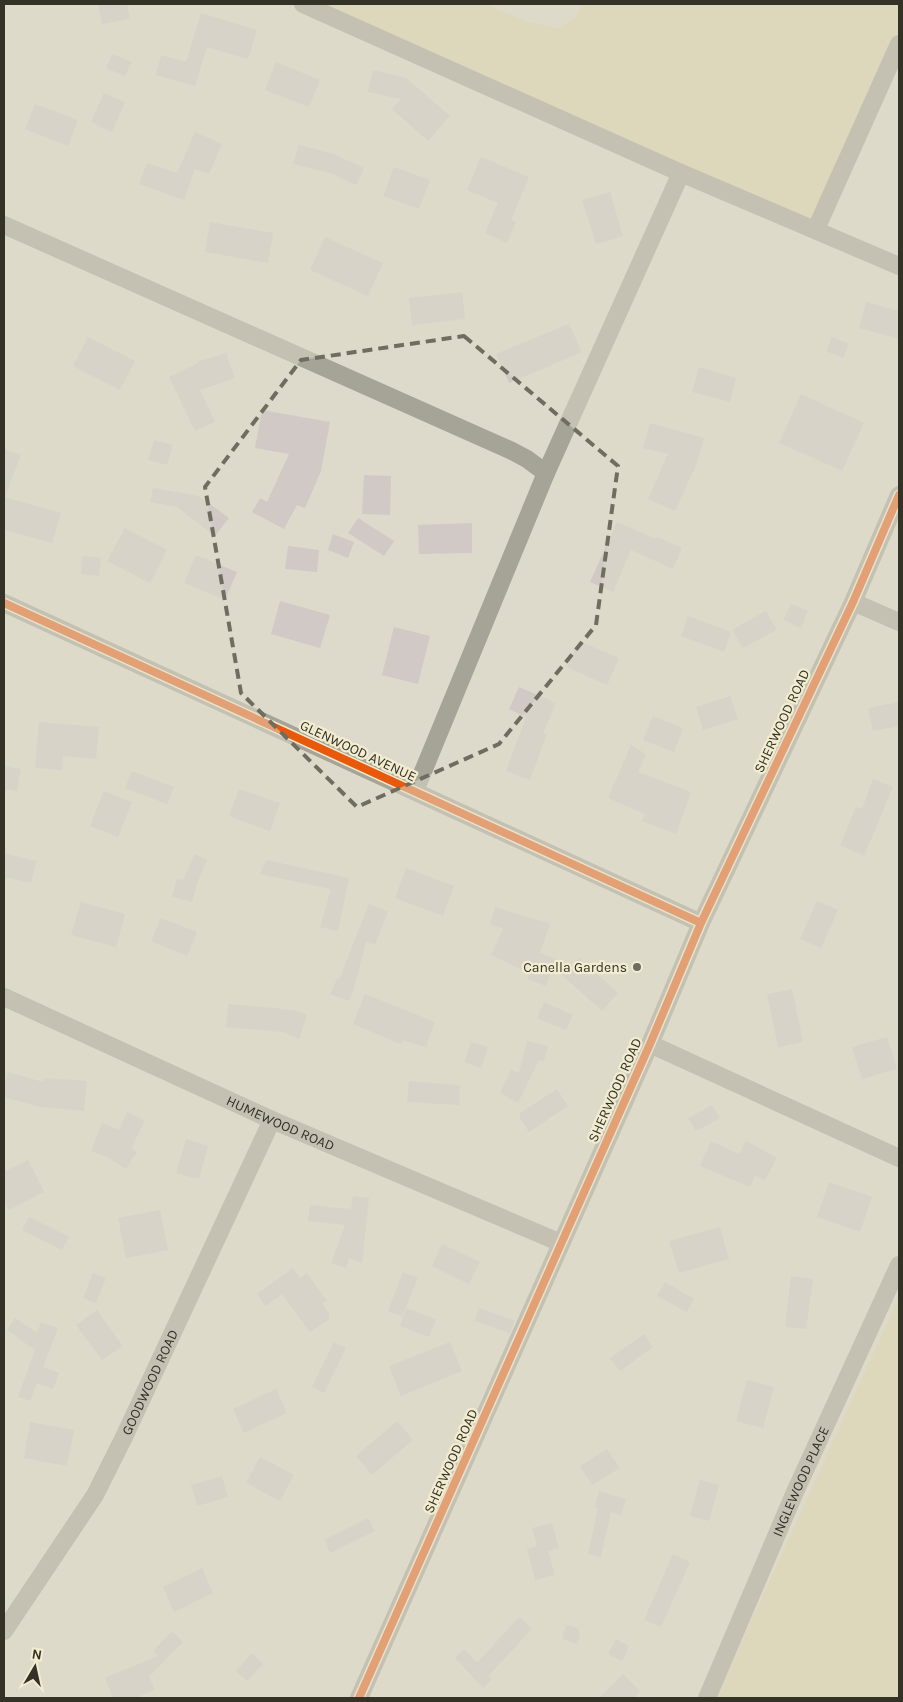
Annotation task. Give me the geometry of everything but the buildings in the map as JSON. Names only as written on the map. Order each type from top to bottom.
[{"type":"street","points":[[303,4],[682,173],[899,266]]},
{"type":"street","points":[[816,230],[899,44]]},
{"type":"street","points":[[415,791],[546,473],[682,173]]},
{"type":"street","points":[[4,225],[510,450],[527,459],[546,473]]},
{"type":"street","name":"SHERWOOD ROAD","points":[[359,1698],[650,1044],[701,923],[853,602],[899,495]]},
{"type":"street","points":[[853,602],[899,622]]},
{"type":"street","name":"GLENWOOD AVENUE","points":[[4,603],[701,923]]},
{"type":"street","name":"HUMEWOOD ROAD","points":[[4,997],[272,1120],[561,1243]]},
{"type":"street","points":[[650,1044],[899,1158]]},
{"type":"street","name":"GOODWOOD ROAD","points":[[4,1631],[95,1495],[272,1120]]},
{"type":"street","name":"INGLEWOOD PLACE","points":[[707,1698],[795,1492],[899,1265]]},
{"type":"highlighted area","points":[[464,336],[618,466],[596,625],[499,744],[357,807],[241,693],[205,487],[301,360]]},
{"type":"shaded area","points":[[314,4],[483,4],[530,22],[558,28],[574,18],[584,4],[899,4],[899,31],[812,220]]},
{"type":"shaded area","points":[[899,1297],[899,1698],[716,1698]]},
{"type":"cycle path","points":[[359,1698],[650,1044],[701,923],[853,602],[899,495]]},
{"type":"cycle path","points":[[4,603],[701,923]]},
{"type":"place","name":"Canella Gardens","points":[[637,967]]}]
